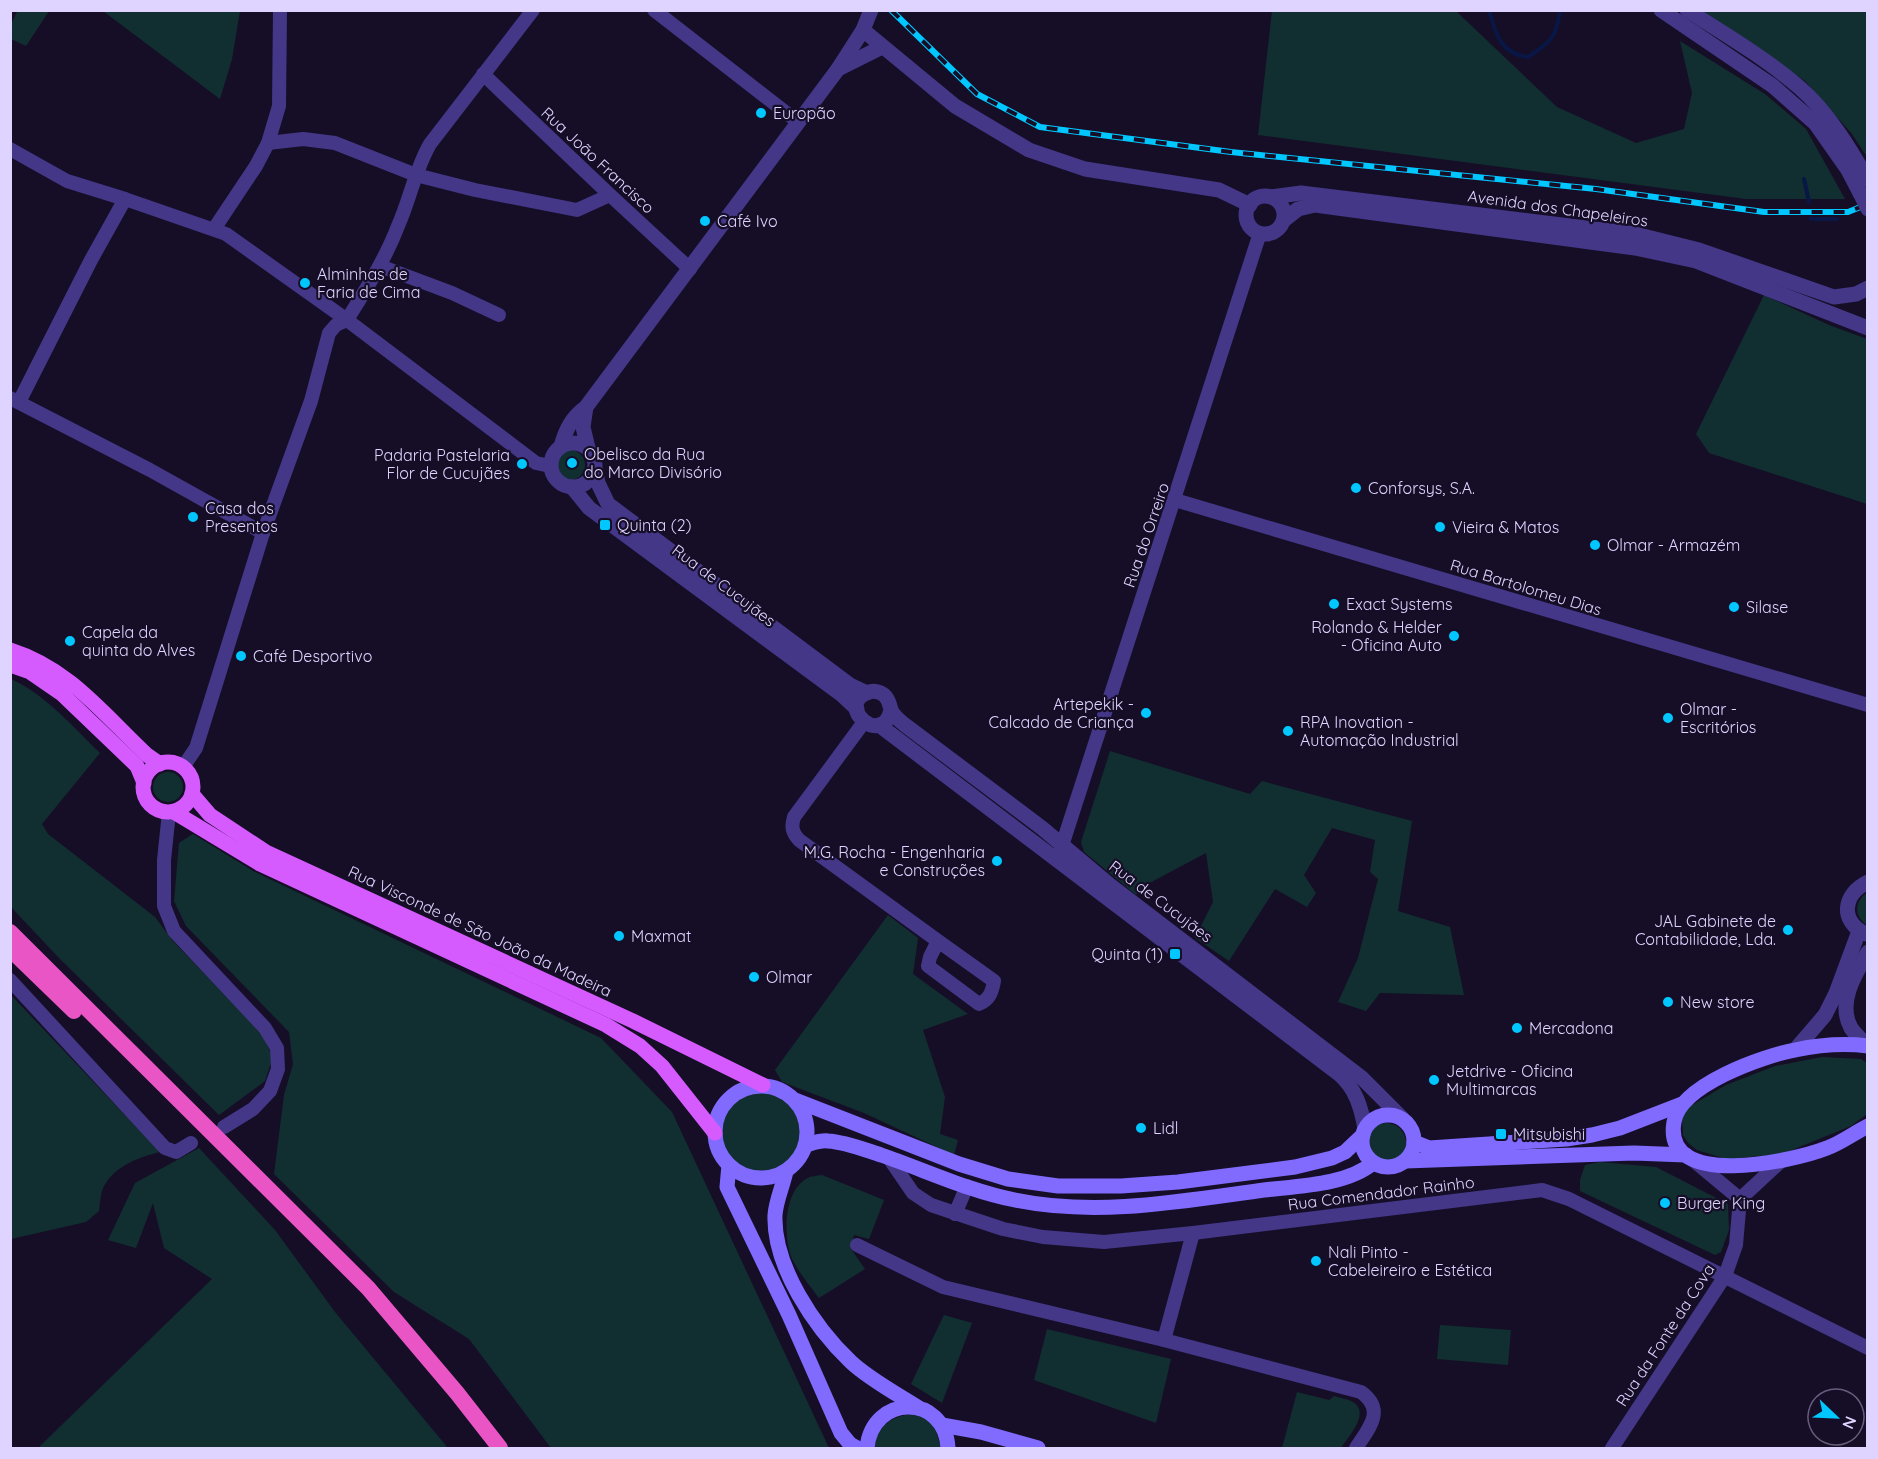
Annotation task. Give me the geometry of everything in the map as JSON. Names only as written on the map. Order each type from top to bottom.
[{"type":"highway","points":[[10,932],[368,1288],[457,1393],[500,1449]]},
{"type":"highway","points":[[10,949],[361,1294],[424,1366],[489,1449]]},
{"type":"main road","points":[[10,650],[36,660],[62,674],[147,755],[160,764]]},
{"type":"main road","points":[[10,664],[30,672],[62,694],[137,766],[144,783],[146,797],[155,808],[172,812],[183,807],[192,794],[192,779],[183,767],[172,763],[160,764],[151,770],[144,783]]},
{"type":"main road","name":"Rua Visconde de São João da Madeira","points":[[192,794],[210,815],[266,852],[633,1021],[763,1085],[778,1088],[795,1100],[959,1164],[1008,1179],[1058,1186],[1121,1186],[1178,1182],[1295,1167],[1332,1158],[1345,1152],[1364,1132]]},
{"type":"main road","name":"Rua Visconde de São João da Madeira","points":[[172,812],[260,864],[606,1025],[640,1046],[662,1066],[715,1133],[720,1154],[729,1165],[727,1187],[789,1315],[841,1433],[857,1449]]},
{"type":"main road","points":[[1414,1142],[1430,1148],[1566,1139],[1620,1128],[1682,1104],[1706,1085],[1745,1065],[1795,1050],[1847,1043],[1867,1046]]},
{"type":"main road","points":[[715,1133],[717,1118],[724,1104],[735,1094],[748,1087],[763,1085]]},
{"type":"main road","points":[[729,1165],[742,1174],[757,1178],[772,1177],[795,1164],[806,1145],[808,1129],[804,1114],[795,1100]]},
{"type":"main road","points":[[1682,1104],[1676,1113],[1673,1128],[1677,1144],[1689,1157]]},
{"type":"main road","points":[[1385,1115],[1397,1117],[1407,1123],[1412,1131],[1414,1142],[1412,1152],[1405,1161],[1388,1167],[1373,1163],[1364,1151],[1364,1132],[1374,1119],[1385,1115]]},
{"type":"main road","points":[[1405,1161],[1634,1153],[1689,1157],[1727,1166],[1780,1162],[1828,1148],[1868,1126]]},
{"type":"main road","points":[[806,1145],[827,1141],[862,1149],[1014,1200],[1061,1206],[1170,1203],[1329,1181],[1365,1170],[1373,1163]]},
{"type":"main road","points":[[786,1171],[777,1202],[776,1226],[780,1255],[794,1286],[823,1330],[852,1363],[936,1418],[947,1436],[948,1449]]},
{"type":"main road","points":[[867,1449],[868,1438],[873,1426],[882,1416],[893,1409],[919,1408]]},
{"type":"main road","points":[[942,1425],[981,1432],[1038,1449]]},
{"type":"street","points":[[214,229],[256,166],[268,143],[279,106],[280,10]]},
{"type":"street","points":[[183,767],[196,748],[263,533],[311,401],[328,333],[336,325],[347,320],[380,266],[399,226],[418,165],[430,144],[533,10]]},
{"type":"street","points":[[654,10],[798,122]]},
{"type":"street","points":[[586,407],[583,428],[588,448],[594,457],[595,468],[589,480],[581,485],[572,487],[563,485],[556,480],[550,466],[552,456],[561,446],[566,429],[578,413],[586,407],[690,269],[837,69],[863,30],[871,10]]},
{"type":"street","points":[[1661,10],[1773,86],[1815,123],[1848,170],[1864,186]]},
{"type":"street","points":[[1687,10],[1773,67],[1800,88],[1828,118],[1851,151],[1864,186],[1868,209]]},
{"type":"street","points":[[863,30],[955,106],[1029,150],[1085,169],[1220,190],[1250,205],[1247,210],[1248,222],[1255,231],[1260,233]]},
{"type":"street","points":[[837,69],[882,47]]},
{"type":"street","name":"Rua João Francisco","points":[[483,74],[690,269]]},
{"type":"street","points":[[268,143],[303,139],[335,143],[416,175],[475,190],[577,210],[610,195]]},
{"type":"street","points":[[10,149],[67,181],[226,234],[347,320],[536,463],[550,466]]},
{"type":"street","name":"Avenida dos Chapeleiros","points":[[1250,205],[1259,197],[1301,193],[1635,234],[1699,250],[1834,297],[1856,294],[1868,288]]},
{"type":"street","points":[[1271,197],[1280,203],[1284,220]]},
{"type":"street","points":[[125,199],[15,400],[150,470],[263,533]]},
{"type":"street","name":"Avenida dos Chapeleiros","points":[[1260,233],[1272,233],[1298,209],[1315,205],[1635,248],[1696,261],[1868,328]]},
{"type":"street","name":"Rua do Orreiro","points":[[1060,853],[1260,233]]},
{"type":"street","points":[[380,266],[452,293],[499,315]]},
{"type":"street","points":[[561,446],[574,442],[588,448]]},
{"type":"street","name":"Rua de Cucujães","points":[[595,468],[598,483],[608,504],[850,685],[867,693],[882,693],[889,700],[891,710],[905,725],[1042,828],[1060,853],[1346,1080],[1356,1095],[1362,1113],[1364,1132]]},
{"type":"street","name":"Rua de Cucujães","points":[[572,487],[589,508],[842,695],[866,719],[1121,894],[1362,1078],[1407,1123]]},
{"type":"street","name":"Rua Bartolomeu Dias","points":[[1175,500],[1868,705]]},
{"type":"street","points":[[866,719],[859,700],[867,693]]},
{"type":"street","points":[[866,719],[887,719],[891,710]]},
{"type":"street","points":[[866,719],[794,817],[793,833],[799,840],[994,981],[992,992],[987,1000],[979,1004],[928,966],[938,941]]},
{"type":"street","points":[[172,812],[164,860],[164,906],[174,931],[265,1028],[277,1048],[278,1070],[270,1091],[253,1109],[224,1127]]},
{"type":"street","points":[[1795,1050],[1825,1015],[1863,933],[1853,925],[1848,913],[1848,904],[1857,887],[1868,882]]},
{"type":"street","points":[[1867,1046],[1852,1028],[1847,1015],[1847,997],[1857,971],[1868,952]]},
{"type":"street","points":[[10,980],[165,1149],[176,1152],[191,1143]]},
{"type":"street","points":[[1689,1157],[1740,1199],[1780,1162]]},
{"type":"street","name":"Rua Comendador Rainho","points":[[889,1158],[913,1193],[931,1205],[1003,1229],[1053,1238],[1104,1242],[1542,1190],[1569,1199],[1868,1348]]},
{"type":"street","points":[[956,1214],[967,1186]]},
{"type":"street","name":"Rua da Fonte da Cova","points":[[1612,1449],[1725,1276],[1736,1245],[1740,1199]]},
{"type":"street","points":[[1164,1340],[1193,1233]]},
{"type":"street","points":[[857,1245],[943,1287],[1164,1340],[1361,1392],[1371,1399],[1375,1413],[1371,1426],[1356,1449]]},
{"type":"green space","points":[[18,10],[49,11],[26,46],[11,39],[11,24]]},
{"type":"green space","points":[[103,11],[240,11],[232,59],[220,99]]},
{"type":"green space","points":[[1272,11],[1456,11],[1557,107],[1636,143],[1684,129],[1692,93],[1680,41],[1765,94],[1806,129],[1845,199],[1746,199],[1258,135]]},
{"type":"green space","points":[[1701,11],[1867,11],[1867,157],[1852,134],[1805,81]]},
{"type":"green space","points":[[1764,295],[1829,325],[1867,339],[1867,504],[1709,453],[1696,434]]},
{"type":"green space","points":[[570,450],[580,455],[585,465],[580,475],[570,480],[560,475],[555,465],[560,455]]},
{"type":"green space","points":[[11,679],[47,702],[100,753],[42,824],[48,834],[155,917],[173,941],[261,1033],[273,1057],[265,1081],[219,1115],[59,958],[11,907]]},
{"type":"green space","points":[[1110,751],[1250,794],[1262,781],[1412,821],[1398,911],[1450,927],[1464,995],[1380,993],[1366,1011],[1338,1002],[1358,958],[1378,879],[1370,872],[1375,840],[1332,828],[1304,875],[1316,893],[1307,907],[1275,889],[1229,961],[1195,938],[1213,902],[1206,853],[1142,887],[1136,895],[1084,852],[1081,842]]},
{"type":"green space","points":[[168,772],[179,776],[183,787],[179,798],[168,802],[157,798],[153,787],[157,776]]},
{"type":"green space","points":[[193,834],[253,871],[601,1038],[672,1112],[829,1448],[551,1448],[469,1339],[394,1292],[274,1174],[284,1095],[293,1064],[289,1032],[186,926],[174,901],[179,843]]},
{"type":"green space","points":[[1867,893],[1867,925],[1860,918],[1857,909],[1860,900]]},
{"type":"green space","points":[[888,915],[918,938],[913,974],[968,1014],[923,1030],[945,1097],[940,1134],[958,1140],[954,1155],[864,1113],[782,1082],[775,1070]]},
{"type":"green space","points":[[10,994],[160,1152],[134,1160],[111,1176],[102,1191],[99,1211],[86,1222],[11,1239]]},
{"type":"green space","points":[[1822,1057],[1861,1059],[1867,1063],[1867,1114],[1851,1126],[1782,1154],[1726,1159],[1697,1150],[1688,1143],[1683,1135],[1682,1117],[1687,1108],[1726,1085],[1775,1066]]},
{"type":"green space","points":[[761,1093],[776,1096],[793,1110],[800,1132],[797,1147],[783,1164],[761,1171],[746,1168],[729,1154],[722,1132],[725,1117],[739,1100]]},
{"type":"green space","points":[[1386,1123],[1400,1129],[1406,1143],[1400,1157],[1386,1163],[1372,1157],[1366,1143],[1372,1129]]},
{"type":"green space","points":[[199,1148],[275,1230],[335,1312],[448,1448],[38,1448],[212,1279],[164,1248],[153,1203],[136,1248],[108,1240],[135,1183]]},
{"type":"green space","points":[[1600,1162],[1656,1167],[1728,1204],[1729,1230],[1721,1252],[1715,1255],[1580,1191],[1580,1180],[1585,1165]]},
{"type":"green space","points":[[822,1175],[884,1200],[869,1239],[854,1235],[851,1249],[865,1269],[819,1298],[792,1259],[787,1239],[787,1215],[794,1193],[800,1184],[812,1176]]},
{"type":"green space","points":[[944,1315],[972,1323],[942,1403],[911,1384]]},
{"type":"green space","points":[[1440,1325],[1511,1330],[1508,1365],[1437,1359]]},
{"type":"green space","points":[[1047,1329],[1171,1359],[1156,1423],[1034,1380]]},
{"type":"green space","points":[[1297,1392],[1329,1400],[1334,1396],[1351,1401],[1358,1407],[1359,1418],[1353,1432],[1341,1448],[1282,1448]]},
{"type":"green space","points":[[912,1414],[929,1422],[937,1435],[941,1448],[875,1448],[878,1434],[886,1424],[898,1417]]},
{"type":"waterway","points":[[1489,10],[1497,35],[1505,47],[1528,57],[1542,48],[1551,38],[1557,27],[1560,10]]},
{"type":"waterway","points":[[1804,179],[1809,202]]},
{"type":"waterway","points":[[1811,218],[1837,219]]},
{"type":"railway","points":[[891,10],[977,94],[1040,127],[1231,152],[1596,189],[1764,212],[1848,212],[1868,204]]},
{"type":"place","name":"Europão","points":[[761,113]]},
{"type":"place","name":"Café Ivo","points":[[705,221]]},
{"type":"place","name":"Alminhas de Faria de Cima","points":[[305,283]]},
{"type":"place","name":"Obelisco da Rua do Marco Divisório","points":[[572,463]]},
{"type":"place","name":"Padaria Pastelaria Flor de Cucujães","points":[[522,464]]},
{"type":"place","name":"Conforsys, S.A.","points":[[1356,488]]},
{"type":"place","name":"Casa dos Presentos","points":[[193,517]]},
{"type":"place","name":"Quinta (2)","points":[[605,525]]},
{"type":"place","name":"Vieira & Matos","points":[[1440,527]]},
{"type":"place","name":"Olmar - Armazém","points":[[1595,545]]},
{"type":"place","name":"Exact Systems","points":[[1334,604]]},
{"type":"place","name":"Silase","points":[[1734,607]]},
{"type":"place","name":"Rolando & Helder - Oficina Auto","points":[[1454,636]]},
{"type":"place","name":"Capela da quinta do Alves","points":[[70,641]]},
{"type":"place","name":"Café Desportivo","points":[[241,656]]},
{"type":"place","name":"Artepekik - Calcado de Criança","points":[[1146,713]]},
{"type":"place","name":"Olmar - Escritórios","points":[[1668,718]]},
{"type":"place","name":"RPA Inovation - Automação Industrial","points":[[1288,731]]},
{"type":"place","name":"M.G. Rocha - Engenharia e Construções","points":[[997,861]]},
{"type":"place","name":"JAL Gabinete de Contabilidade, Lda.","points":[[1788,930]]},
{"type":"place","name":"Maxmat","points":[[619,936]]},
{"type":"place","name":"Quinta (1)","points":[[1175,954]]},
{"type":"place","name":"Olmar","points":[[754,977]]},
{"type":"place","name":"New store","points":[[1668,1002]]},
{"type":"place","name":"Mercadona","points":[[1517,1028]]},
{"type":"place","name":"Jetdrive - Oficina Multimarcas","points":[[1434,1080]]},
{"type":"place","name":"Lidl","points":[[1141,1128]]},
{"type":"place","name":"Mitsubishi","points":[[1501,1134]]},
{"type":"place","name":"Burger King","points":[[1665,1203]]},
{"type":"place","name":"Nali Pinto - Cabeleireiro e Estética","points":[[1316,1261]]}]
